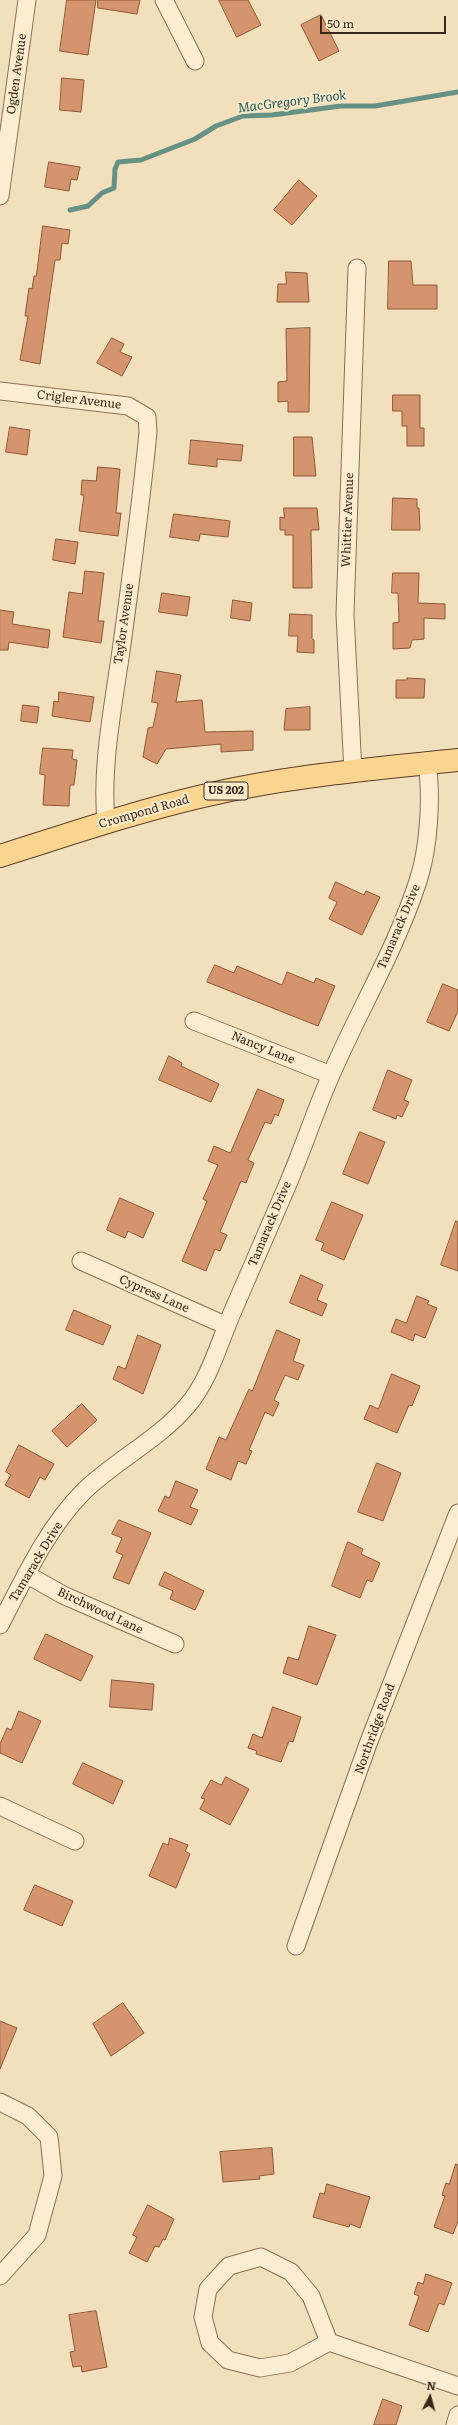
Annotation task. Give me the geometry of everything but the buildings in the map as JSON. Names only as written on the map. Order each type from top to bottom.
[{"type":"main road","name":"Crompond Road","points":[[0,856],[106,822],[204,795],[294,779],[458,760]]},
{"type":"street","name":"Ogden Avenue","points":[[0,196],[28,0]]},
{"type":"street","points":[[164,0],[195,61]]},
{"type":"street","name":"Whittier Avenue","points":[[353,772],[345,614],[357,268]]},
{"type":"street","name":"Crigler Avenue","points":[[0,390],[128,406],[146,417],[148,426]]},
{"type":"street","name":"Taylor Avenue","points":[[106,822],[105,802],[111,722],[138,525],[148,426]]},
{"type":"street","name":"Tamarack Drive","points":[[0,1625],[26,1574],[56,1525],[83,1492],[106,1472],[145,1444],[187,1406],[205,1376],[288,1184],[331,1075],[391,950],[419,879],[427,833],[430,782],[427,763]]},
{"type":"street","name":"Nancy Lane","points":[[194,1021],[331,1075]]},
{"type":"street","name":"Cypress Lane","points":[[81,1261],[227,1326]]},
{"type":"street","name":"Northridge Road","points":[[296,1946],[368,1744],[458,1513]]},
{"type":"street","name":"Birchwood Lane","points":[[26,1574],[63,1595],[174,1644]]},
{"type":"street","points":[[0,1806],[75,1841]]},
{"type":"street","points":[[0,2102],[28,2116],[48,2137],[53,2176],[37,2235],[0,2276]]},
{"type":"street","points":[[329,2342],[311,2296],[291,2272],[260,2257],[229,2266],[208,2289],[203,2317],[210,2343],[228,2360],[260,2368],[290,2364],[329,2342],[458,2386]]},
{"type":"street","points":[[454,2425],[458,2415]]},
{"type":"waterway","name":"MacGregory Brook","points":[[70,210],[88,206],[102,193],[114,188],[115,169],[118,162],[141,160],[195,139],[216,126],[243,116],[272,115],[341,106],[375,106],[458,92]]}]
